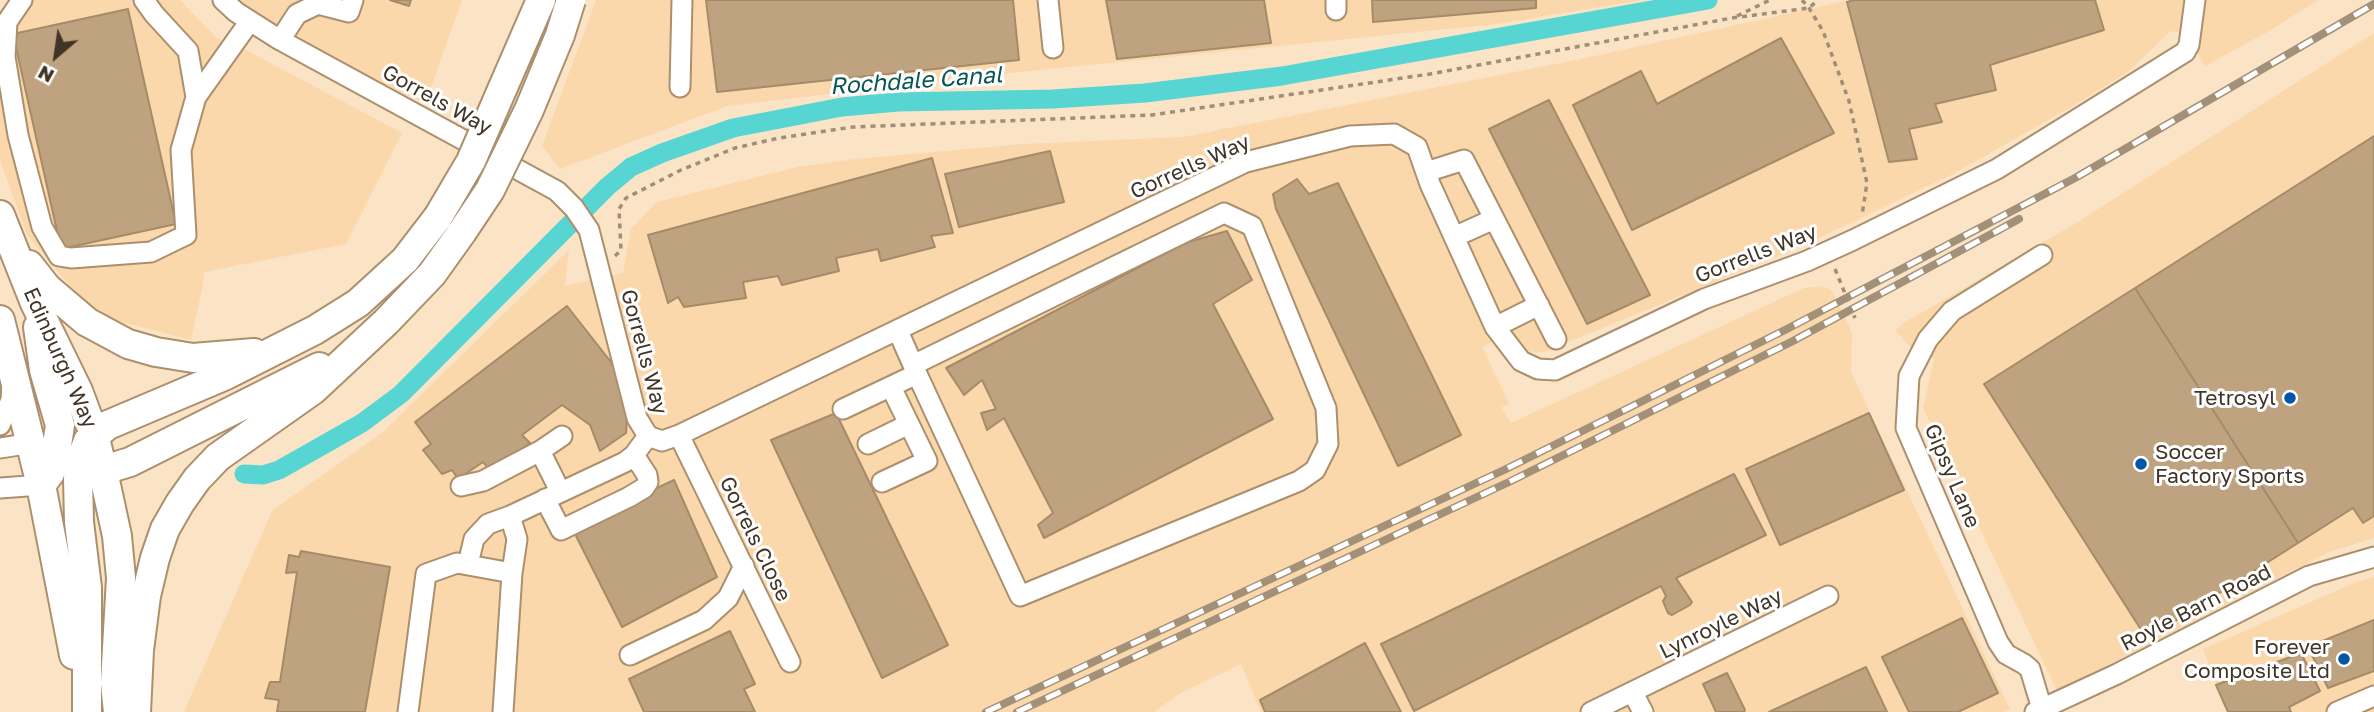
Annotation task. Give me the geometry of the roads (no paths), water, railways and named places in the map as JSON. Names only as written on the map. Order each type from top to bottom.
[{"type":"highway","points":[[45,441],[94,434],[139,410],[226,375],[314,330],[358,303],[405,260],[438,217],[471,161],[541,0]]},
{"type":"highway","points":[[136,712],[139,650],[146,596],[165,529],[180,503],[197,479],[218,457],[313,390],[417,290],[462,232],[490,190],[529,110],[560,35],[571,0]]},
{"type":"highway","points":[[0,214],[29,265],[47,288],[87,322],[128,344],[193,358],[234,356],[274,349]]},
{"type":"highway","name":"Edinburgh Way","points":[[0,214],[35,303],[78,391],[94,434],[91,474],[117,536],[121,578],[115,684],[118,712]]},
{"type":"highway","points":[[35,303],[44,370],[60,425],[45,441]]},
{"type":"highway","name":"Edinburgh Way","points":[[0,320],[12,367],[45,441],[41,485],[86,712]]},
{"type":"highway","points":[[41,485],[130,462],[304,376],[362,344]]},
{"type":"highway","points":[[86,712],[87,588],[79,522],[91,474]]},
{"type":"street","points":[[22,0],[7,22],[5,57],[18,135],[42,227],[59,256],[71,258],[151,252],[186,235],[181,150],[196,97],[250,21]]},
{"type":"street","points":[[144,0],[188,51],[196,97]]},
{"type":"street","name":"Gorrels Way","points":[[223,0],[236,12],[280,40],[556,191],[574,208],[589,230],[598,265]]},
{"type":"street","points":[[280,40],[298,14],[317,4],[349,12],[353,0]]},
{"type":"street","points":[[680,87],[682,0]]},
{"type":"street","points":[[1048,0],[1053,48]]},
{"type":"street","name":"Gorrells Way","points":[[598,265],[637,418],[648,436],[662,441],[898,331],[1246,163],[1350,136],[1394,134],[1417,147],[1495,327],[1521,361],[1538,369],[1555,370],[1704,299],[1807,261],[1997,169],[2185,52],[2189,46],[2194,0]]},
{"type":"street","points":[[1426,172],[1464,160],[1556,338]]},
{"type":"street","points":[[843,410],[891,387],[915,369],[1223,213],[1252,226],[1326,408],[1328,444],[1315,470],[1299,481],[1020,596],[915,369],[898,331]]},
{"type":"street","points":[[1454,237],[1494,219]]},
{"type":"street","name":"Gipsy Lane","points":[[2039,711],[2034,677],[2024,663],[2006,654],[1998,642],[1906,428],[1909,376],[1928,339],[1952,311],[2042,255]]},
{"type":"street","points":[[1495,327],[1539,305]]},
{"type":"street","points":[[0,425],[11,400],[12,367]]},
{"type":"street","points":[[882,482],[927,461],[891,387]]},
{"type":"street","points":[[867,444],[909,424]]},
{"type":"street","name":"Gorrels Close","points":[[679,435],[790,662]]},
{"type":"street","points":[[461,486],[483,481],[540,451],[562,436]]},
{"type":"street","points":[[468,564],[474,539],[488,524],[625,461],[634,455],[648,436]]},
{"type":"street","points":[[0,448],[45,441]]},
{"type":"street","points":[[540,451],[561,530],[644,488],[648,482],[647,475],[634,455]]},
{"type":"street","points":[[0,488],[41,485]]},
{"type":"street","points":[[503,712],[512,573],[517,539],[510,516]]},
{"type":"street","name":"Royle Barn Road","points":[[2039,711],[2118,674],[2309,576],[2374,557]]},
{"type":"street","points":[[408,712],[426,574],[457,563],[512,573]]},
{"type":"street","points":[[630,655],[704,620],[728,598],[744,566]]},
{"type":"street","name":"Lynroyle Way","points":[[1591,712],[1828,596]]},
{"type":"street","points":[[1633,692],[1643,712]]},
{"type":"street","points":[[2337,712],[2374,696]]},
{"type":"waterway","name":"Rochdale Canal","points":[[244,474],[263,475],[279,470],[362,423],[401,394],[607,187],[631,167],[733,128],[842,107],[898,102],[1053,99],[1145,93],[1282,76],[1708,0]]},
{"type":"railway","points":[[986,712],[1504,470],[1785,330],[2075,178],[2374,4]]},
{"type":"railway","points":[[1017,712],[1509,482],[1791,342],[2019,219]]},
{"type":"place","name":"Tetrosyl","points":[[2290,398]]},
{"type":"place","name":"Soccer Factory Sports","points":[[2141,464]]},
{"type":"place","name":"Forever Composite Ltd","points":[[2344,659]]}]
